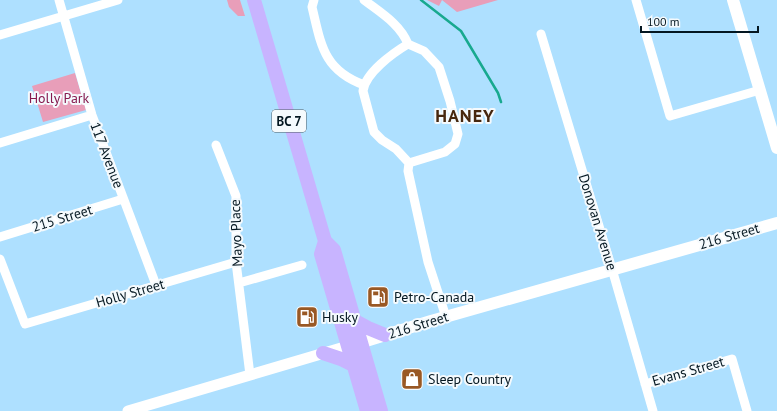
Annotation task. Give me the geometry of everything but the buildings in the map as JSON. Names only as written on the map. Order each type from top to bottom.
[{"type":"highway","name":"BC 7","points":[[254,0],[325,241],[334,250],[356,321],[381,411]]},
{"type":"highway","name":"BC 7","points":[[325,241],[321,254],[367,411]]},
{"type":"highway","points":[[356,321],[385,335]]},
{"type":"highway","points":[[324,353],[353,365]]},
{"type":"main road","points":[[733,0],[777,148]]},
{"type":"main road","name":"216 Street","points":[[348,346],[612,269],[777,223]]},
{"type":"street","name":"117 Avenue","points":[[59,0],[92,115],[156,285]]},
{"type":"street","points":[[0,35],[118,0]]},
{"type":"street","points":[[314,0],[312,7],[325,55],[339,72],[353,81],[364,85]]},
{"type":"street","points":[[364,0],[398,27],[405,36],[408,44],[424,51],[440,67],[458,134],[455,144],[445,152],[409,162]]},
{"type":"street","points":[[636,0],[670,116],[760,90]]},
{"type":"street","name":"Donovan Avenue","points":[[541,34],[653,411]]},
{"type":"street","points":[[408,44],[394,53],[374,72],[364,85],[363,91],[374,132],[382,140],[396,149],[409,162]]},
{"type":"street","points":[[0,143],[92,115]]},
{"type":"street","name":"Mayo Place","points":[[216,145],[236,196],[236,262],[239,283],[302,265]]},
{"type":"street","points":[[409,162],[408,171],[428,262],[446,317]]},
{"type":"street","name":"215 Street","points":[[0,237],[123,199]]},
{"type":"street","name":"Holly Street","points":[[0,259],[25,324],[236,262]]},
{"type":"street","points":[[239,283],[250,375]]},
{"type":"street","name":"216 Street","points":[[128,411],[148,408],[250,375],[348,346]]},
{"type":"street","name":"Evans Street","points":[[645,384],[732,359],[747,411]]},
{"type":"green space","points":[[227,0],[240,0],[245,16],[238,16],[229,7]]},
{"type":"green space","points":[[427,0],[442,0],[439,6]]},
{"type":"green space","points":[[442,0],[498,0],[457,12]]},
{"type":"green space","name":"Holly Park","points":[[75,73],[86,110],[43,122],[32,86]]},
{"type":"waterway","points":[[421,0],[461,31],[498,93],[501,102]]},
{"type":"place","name":"Petro-Canada","points":[[378,297]]},
{"type":"place","name":"Husky","points":[[307,317]]},
{"type":"place","name":"Sleep Country","points":[[412,379]]},
{"type":"district","name":"HANEY","points":[[465,115]]}]
